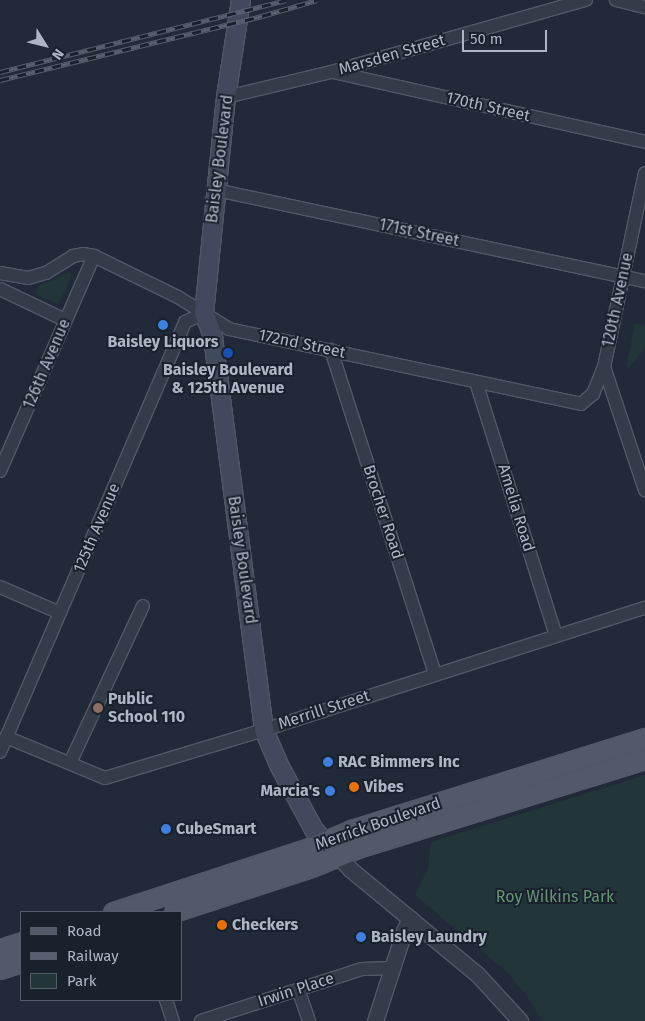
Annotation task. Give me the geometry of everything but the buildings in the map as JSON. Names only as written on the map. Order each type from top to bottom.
[{"type":"main road","name":"Baisley Boulevard","points":[[241,0],[226,97],[204,313],[212,337],[264,730],[280,767],[310,821],[338,856]]},
{"type":"main road","name":"Merrick Boulevard","points":[[121,911],[136,909],[351,830],[645,738]]},
{"type":"main road","name":"Merrick Boulevard","points":[[177,911],[312,867],[338,856],[645,758]]},
{"type":"main road","points":[[0,949],[20,942]]},
{"type":"main road","points":[[0,969],[20,962]]},
{"type":"street","name":"Marsden Street","points":[[226,97],[332,72],[586,0]]},
{"type":"street","points":[[616,0],[645,7]]},
{"type":"street","name":"170th Street","points":[[332,72],[645,142]]},
{"type":"street","name":"120th Avenue","points":[[604,368],[645,173]]},
{"type":"street","name":"171st Street","points":[[216,190],[645,281]]},
{"type":"street","points":[[0,273],[28,278],[46,273],[73,256],[84,254],[94,256]]},
{"type":"street","name":"172nd Street","points":[[94,256],[178,297],[229,328],[581,404],[593,394],[604,368]]},
{"type":"street","name":"126th Avenue","points":[[0,471],[94,256]]},
{"type":"street","points":[[0,289],[65,320]]},
{"type":"street","name":"125th Avenue","points":[[0,752],[185,322],[204,313]]},
{"type":"street","name":"Brocher Road","points":[[331,350],[435,674]]},
{"type":"street","points":[[604,368],[645,490]]},
{"type":"street","name":"Amelia Road","points":[[476,382],[556,635]]},
{"type":"street","points":[[0,587],[60,614]]},
{"type":"street","points":[[70,764],[143,606]]},
{"type":"street","name":"Merrill Street","points":[[6,737],[105,778],[264,730],[645,608]]},
{"type":"street","name":"Baisley Boulevard","points":[[338,856],[350,869],[477,974],[520,1021]]},
{"type":"street","points":[[375,1021],[410,918]]},
{"type":"street","name":"Irwin Place","points":[[201,1021],[362,969],[392,968]]},
{"type":"street","points":[[298,990],[308,1021]]},
{"type":"street","points":[[166,1001],[173,1021]]},
{"type":"green space","points":[[69,272],[71,274],[69,283],[58,304],[38,296],[36,291],[39,286]]},
{"type":"green space","points":[[635,323],[645,326],[645,349],[626,370]]},
{"type":"green space","name":"Roy Wilkins Park","points":[[645,775],[645,1021],[543,1021],[524,992],[507,972],[415,895],[428,869],[431,842]]},
{"type":"railway","points":[[0,72],[286,0]]},
{"type":"railway","points":[[0,80],[262,16],[317,0]]},
{"type":"place","name":"Baisley Liquors","points":[[163,325]]},
{"type":"place","name":"Baisley Boulevard & 125th Avenue","points":[[228,353]]},
{"type":"place","name":"Public School 110","points":[[98,708]]},
{"type":"place","name":"RAC Bimmers Inc","points":[[328,762]]},
{"type":"place","name":"Vibes","points":[[354,787]]},
{"type":"place","name":"Marcia's","points":[[330,791]]},
{"type":"place","name":"CubeSmart","points":[[166,829]]},
{"type":"place","name":"Checkers","points":[[222,925]]},
{"type":"place","name":"Baisley Laundry","points":[[361,937]]}]
